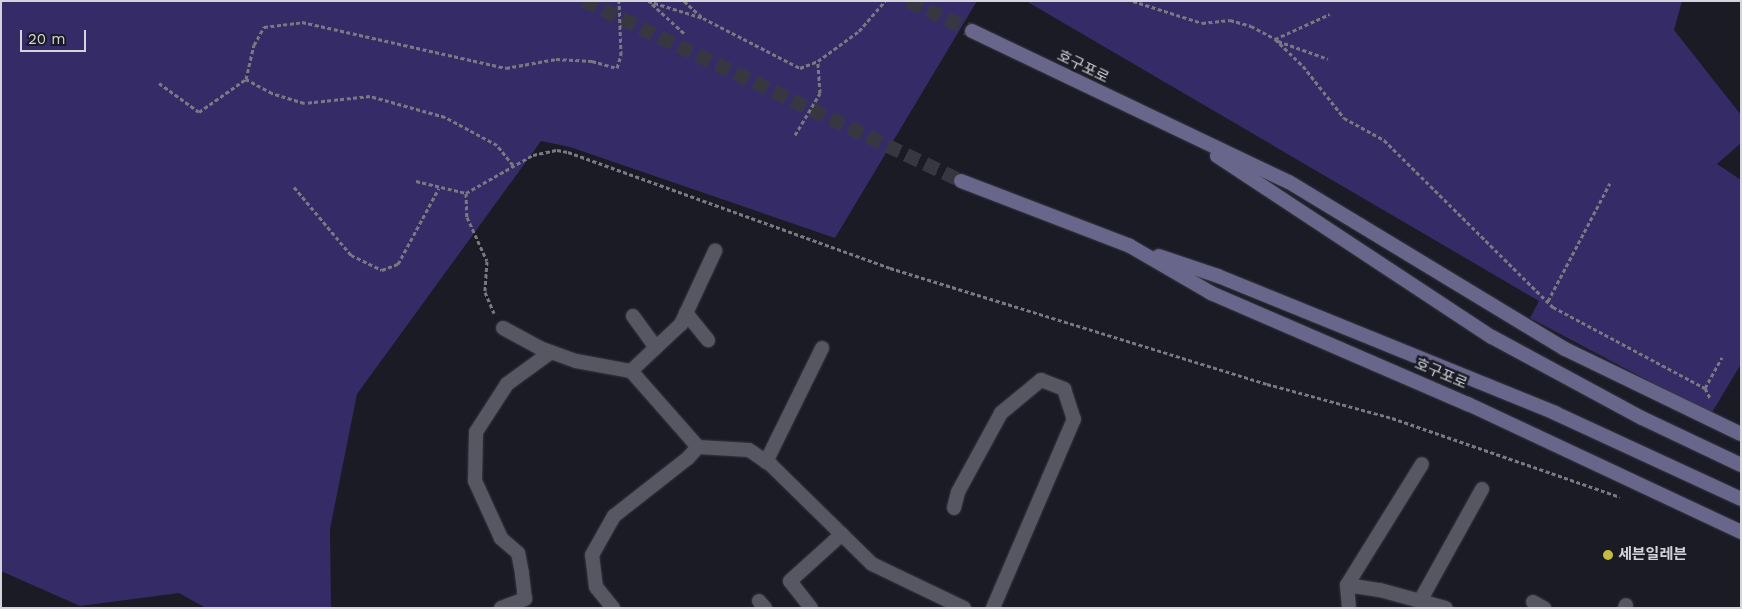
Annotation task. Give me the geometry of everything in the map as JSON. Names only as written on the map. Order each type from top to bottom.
[{"type":"main road","name":"호구포로","points":[[972,31],[1289,182],[1565,349],[1741,434]]},
{"type":"main road","name":"호구포로","points":[[1180,131],[1492,337],[1642,418],[1741,465]]},
{"type":"main road","name":"호구포로","points":[[961,180],[1130,246],[1218,276],[1555,413],[1741,499]]},
{"type":"main road","name":"호구포로","points":[[1130,246],[1211,293],[1468,404],[1741,532]]},
{"type":"street","points":[[631,371],[681,324],[715,251]]},
{"type":"street","points":[[686,313],[708,340]]},
{"type":"street","points":[[633,316],[656,348]]},
{"type":"street","points":[[503,328],[550,352],[576,361],[631,371],[698,446],[749,450],[766,462],[872,564],[964,608]]},
{"type":"street","points":[[766,462],[822,348]]},
{"type":"street","points":[[501,608],[525,598],[522,573],[518,553],[501,538],[475,481],[476,432],[507,384],[550,352]]},
{"type":"street","points":[[954,508],[958,492],[1001,413],[1041,380],[1064,389],[1074,419],[993,608]]},
{"type":"street","points":[[613,608],[596,587],[592,555],[614,516],[688,458],[698,446]]},
{"type":"street","points":[[1349,608],[1347,585],[1422,464]]},
{"type":"street","points":[[1420,601],[1482,489]]},
{"type":"street","points":[[811,608],[790,581],[842,534]]},
{"type":"street","points":[[1347,585],[1446,608]]},
{"type":"path","points":[[159,83],[199,112],[246,79],[249,60],[264,27],[302,22],[506,68],[556,59],[592,61],[617,68],[621,56],[619,1]]},
{"type":"path","points":[[684,1],[703,18]]},
{"type":"path","points":[[650,2],[703,18],[800,68],[818,61],[859,31],[885,1]]},
{"type":"path","points":[[1133,1],[1202,23],[1230,20],[1251,26],[1275,40],[1328,59]]},
{"type":"path","points":[[650,2],[686,34]]},
{"type":"path","points":[[1275,40],[1330,14]]},
{"type":"path","points":[[1275,40],[1303,66],[1344,118],[1384,140],[1548,301],[1705,388],[1712,401]]},
{"type":"path","points":[[795,135],[820,93],[818,61]]},
{"type":"path","points":[[246,79],[289,100],[326,102],[370,96],[445,117],[497,145],[513,165]]},
{"type":"path","points":[[416,181],[440,188],[466,192],[513,165],[546,151],[568,152],[890,268],[1267,384],[1392,418],[1622,498]]},
{"type":"path","points":[[1548,301],[1610,183]]},
{"type":"path","points":[[294,187],[351,256],[382,270],[398,264],[440,188]]},
{"type":"path","points":[[466,192],[467,217],[487,261],[485,292],[489,306],[503,328]]},
{"type":"path","points":[[1705,388],[1722,357]]},
{"type":"shaded area","points":[[1,1],[977,1],[835,238],[570,147],[541,141],[357,394],[330,529],[331,608],[206,608],[179,593],[80,606],[1,571]]},
{"type":"shaded area","points":[[1026,1],[1682,1],[1674,30],[1741,115],[1741,143],[1717,164],[1741,180],[1741,364],[1711,414],[1530,318],[1539,301]]},
{"type":"tunnel","points":[[584,1],[961,181]]},
{"type":"tunnel","points":[[909,1],[972,31]]},
{"type":"place","name":"세븐일레븐","points":[[1608,555]]}]
